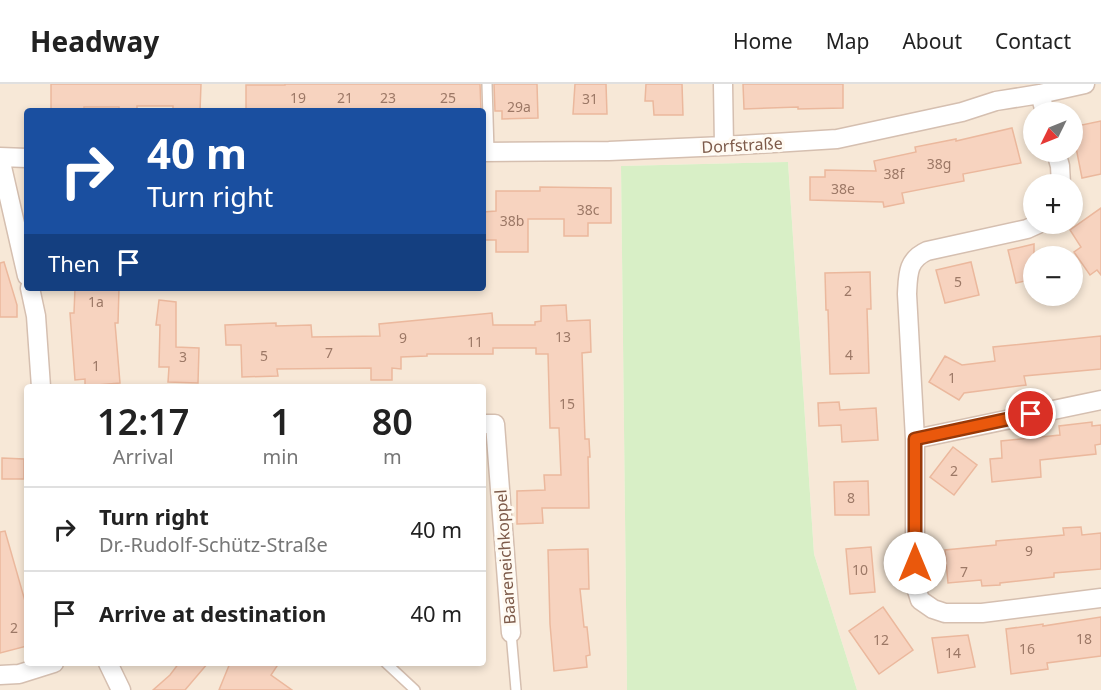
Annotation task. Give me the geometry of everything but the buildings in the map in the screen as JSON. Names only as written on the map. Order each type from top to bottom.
[{"type":"street","points":[[723,84],[724,146]]},
{"type":"street","name":"Dorfstraße","points":[[486,152],[609,151],[837,139],[962,112],[996,93],[1040,94],[1085,84]]},
{"type":"street","points":[[1040,94],[1042,102]]},
{"type":"street","points":[[24,158],[0,158],[24,263]]},
{"type":"street","points":[[1023,230],[927,251],[913,261],[909,273],[907,294],[915,439],[915,584],[920,600],[933,609],[945,613],[982,614],[1101,598]]},
{"type":"street","points":[[31,291],[36,316],[41,384]]},
{"type":"street","points":[[915,439],[1101,400]]},
{"type":"street","name":"Baareneichkoppel","points":[[489,424],[511,633]]},
{"type":"street","points":[[0,675],[19,674],[44,666]]},
{"type":"street","points":[[109,666],[121,690]]},
{"type":"lane","points":[[486,152],[487,84]]},
{"type":"lane","name":"Baareneichkoppel","points":[[511,633],[516,690]]},
{"type":"lane","points":[[389,666],[415,690]]},
{"type":"shaded area","points":[[0,84],[1101,84],[1101,690],[857,690],[814,554],[788,162],[621,166],[627,690],[0,690]]},
{"type":"green space","points":[[788,162],[814,554],[857,690],[627,690],[621,166]]},
{"type":"route","points":[[915,563],[915,439],[1031,414]]}]
